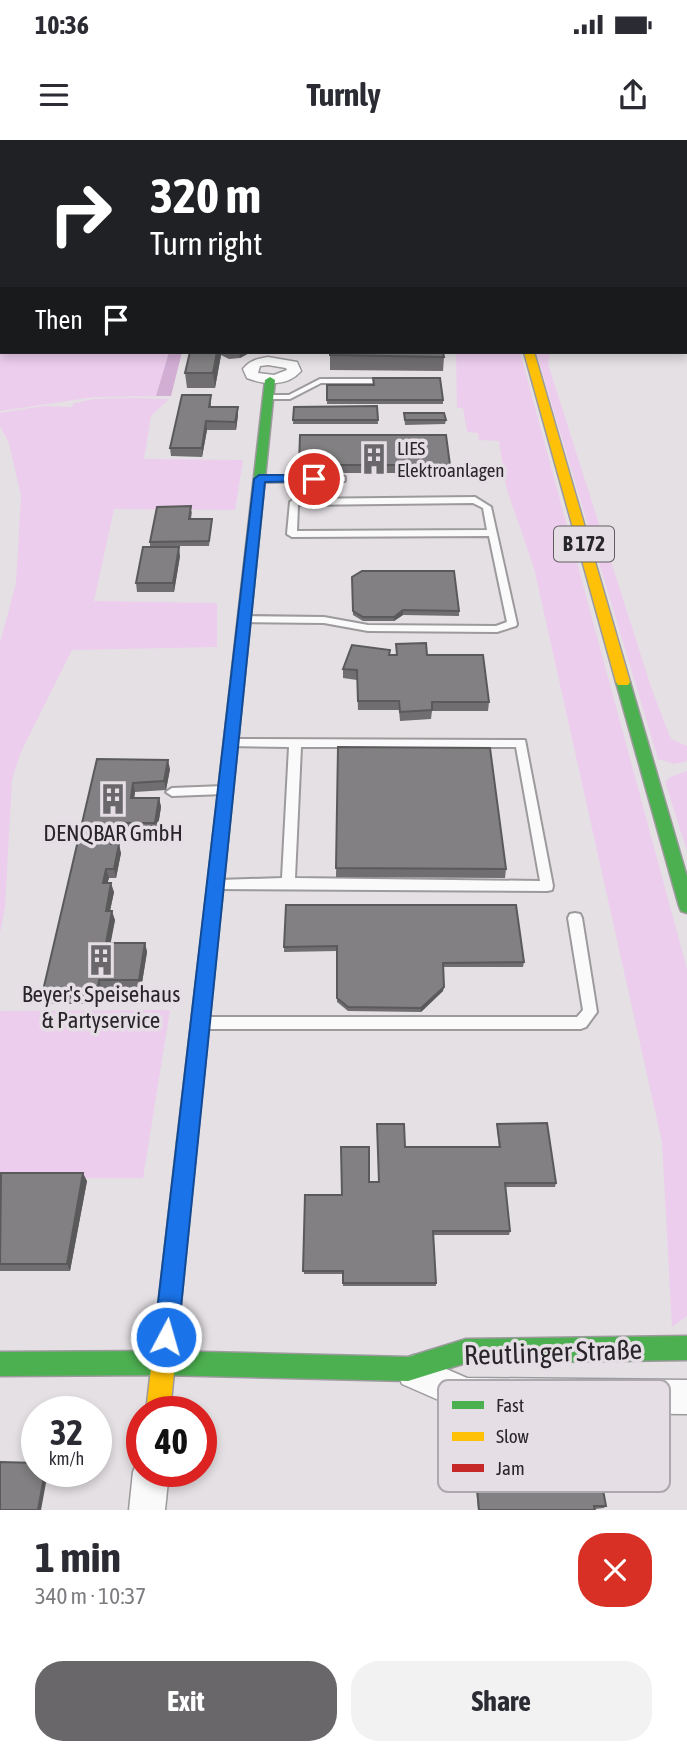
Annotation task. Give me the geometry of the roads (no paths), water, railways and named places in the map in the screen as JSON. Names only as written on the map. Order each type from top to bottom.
[{"type":"street","name":"B 172","points":[[530,354],[687,906]]},
{"type":"street","points":[[160,1396],[270,380]]},
{"type":"street","name":"Reutlinger Straße","points":[[0,1364],[163,1363],[408,1369],[466,1351],[678,1344]]},
{"type":"street","name":"Reutlinger Straße","points":[[408,1369],[438,1382]]},
{"type":"street","points":[[147,1510],[149,1487]]},
{"type":"lane","points":[[268,397],[290,397],[320,381],[405,381]]},
{"type":"lane","points":[[259,479],[342,479]]},
{"type":"lane","points":[[244,619],[324,620],[368,628],[506,628],[512,624],[512,617],[493,533],[487,507],[475,500],[294,502],[292,534],[493,533]]},
{"type":"lane","points":[[216,886],[288,883],[547,886],[521,743],[231,743]]},
{"type":"lane","points":[[288,883],[295,743]]},
{"type":"lane","points":[[172,792],[226,790]]},
{"type":"lane","points":[[201,1023],[581,1023],[590,1012],[575,918]]},
{"type":"place","name":"LIES Elektroanlagen","points":[[374,459]]},
{"type":"place","name":"DENQBAR GmbH","points":[[113,799]]},
{"type":"place","name":"Beyer's Speisehaus & Partyservice","points":[[101,960]]}]
